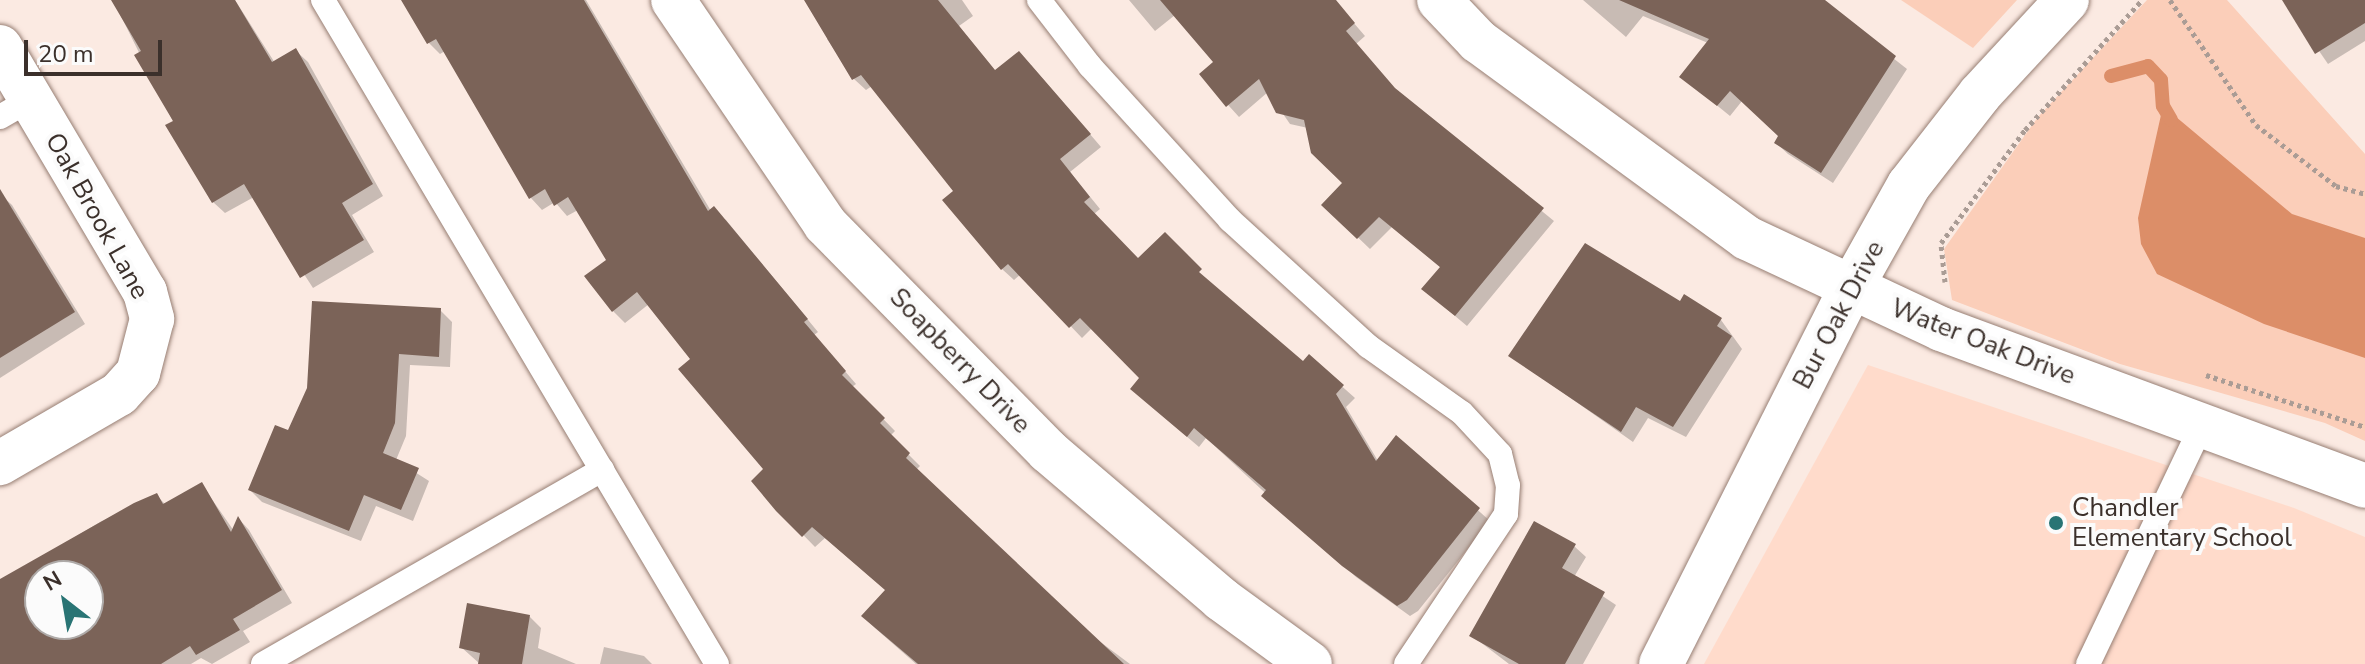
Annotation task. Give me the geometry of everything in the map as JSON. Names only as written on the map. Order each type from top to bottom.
[{"type":"street","name":"Soapberry Drive","points":[[673,0],[825,224],[1048,451],[1292,659]]},
{"type":"street","name":"Water Oak Drive","points":[[1439,0],[1478,41],[1747,238],[1850,290],[1941,329],[2203,423],[2365,486]]},
{"type":"street","name":"Bur Oak Drive","points":[[1661,664],[1850,290],[1909,185],[1980,94],[2067,0]]},
{"type":"street","name":"Oak Brook Lane","points":[[0,47],[15,108],[145,292],[152,319],[149,347],[138,373],[119,394],[0,463]]},
{"type":"lane","points":[[323,0],[717,664]]},
{"type":"lane","points":[[1039,0],[1090,66],[1230,220],[1368,346],[1462,413],[1500,454],[1508,485],[1506,514],[1406,664]]},
{"type":"lane","points":[[2088,664],[2203,423]]},
{"type":"lane","points":[[263,664],[602,470]]},
{"type":"path","points":[[1960,289],[1945,283],[1941,243],[2025,130],[2142,0]]},
{"type":"path","points":[[2170,0],[2256,125],[2336,186],[2365,194]]},
{"type":"path","points":[[2194,372],[2365,427]]},
{"type":"shaded area","points":[[1901,0],[2017,0],[1973,48]]},
{"type":"shaded area","points":[[2147,0],[2227,0],[2365,154],[2365,441],[2325,423],[2120,364],[1952,300],[1944,249],[2038,117]]},
{"type":"shaded area","points":[[2163,106],[2292,214],[2365,238],[2365,358],[2264,324],[2157,274],[2141,244],[2138,218]]},
{"type":"shaded area","name":"Chandler Elementary School","points":[[1868,365],[2294,508],[2365,537],[2365,664],[1704,664]]},
{"type":"building","points":[[111,0],[235,0],[272,62],[296,48],[373,184],[342,203],[364,240],[300,278],[244,184],[212,203],[165,125],[173,121],[134,55],[141,51]]},
{"type":"building","points":[[401,0],[584,0],[708,211],[714,206],[808,319],[804,322],[846,371],[842,375],[885,418],[880,423],[910,453],[906,458],[1124,664],[918,664],[861,616],[885,590],[812,527],[802,537],[751,481],[763,469],[678,369],[690,359],[637,292],[612,312],[584,276],[606,260],[568,197],[554,206],[545,189],[529,199],[436,39],[427,44]]},
{"type":"building","points":[[804,0],[938,0],[995,70],[1019,51],[1091,134],[1060,159],[1090,197],[1084,202],[1138,258],[1165,232],[1202,269],[1199,272],[1303,361],[1309,354],[1344,385],[1336,394],[1376,461],[1396,435],[1480,508],[1407,600],[1397,606],[1342,566],[1261,496],[1266,490],[1194,428],[1187,437],[1130,389],[1139,378],[1080,318],[1069,328],[1008,264],[1001,270],[942,200],[953,191],[861,75],[852,80]]},
{"type":"building","points":[[1160,0],[1336,0],[1355,23],[1346,31],[1395,88],[1544,208],[1455,316],[1421,289],[1440,267],[1379,217],[1357,239],[1321,205],[1342,183],[1311,153],[1304,120],[1276,113],[1259,79],[1226,107],[1199,74],[1213,62]]},
{"type":"building","points":[[1619,0],[1825,0],[1896,56],[1821,173],[1774,143],[1778,136],[1730,91],[1717,106],[1679,77],[1709,39]]},
{"type":"building","points":[[2282,0],[2365,0],[2365,23],[2315,54]]},
{"type":"building","points":[[0,189],[75,312],[0,358]]},
{"type":"building","points":[[1585,243],[1680,301],[1684,294],[1722,318],[1717,326],[1732,336],[1673,427],[1636,407],[1621,432],[1508,356]]},
{"type":"building","points":[[312,301],[441,308],[439,357],[399,354],[395,423],[383,453],[419,468],[401,510],[364,495],[349,531],[248,490],[275,425],[288,430],[307,388]]},
{"type":"building","points":[[202,482],[231,532],[238,516],[282,590],[233,619],[240,630],[196,655],[190,646],[161,664],[0,664],[0,579],[24,565],[24,640],[104,640],[104,560],[34,560],[157,493],[163,504]]},
{"type":"building","points":[[1534,521],[1576,544],[1562,568],[1605,592],[1565,664],[1519,664],[1469,636]]},
{"type":"building","points":[[467,603],[530,615],[522,664],[478,664],[480,653],[459,648]]},
{"type":"waterway","points":[[2111,76],[2148,66],[2161,80],[2163,106],[2171,120]]},
{"type":"place","name":"Chandler Elementary School","points":[[2056,523]]}]
